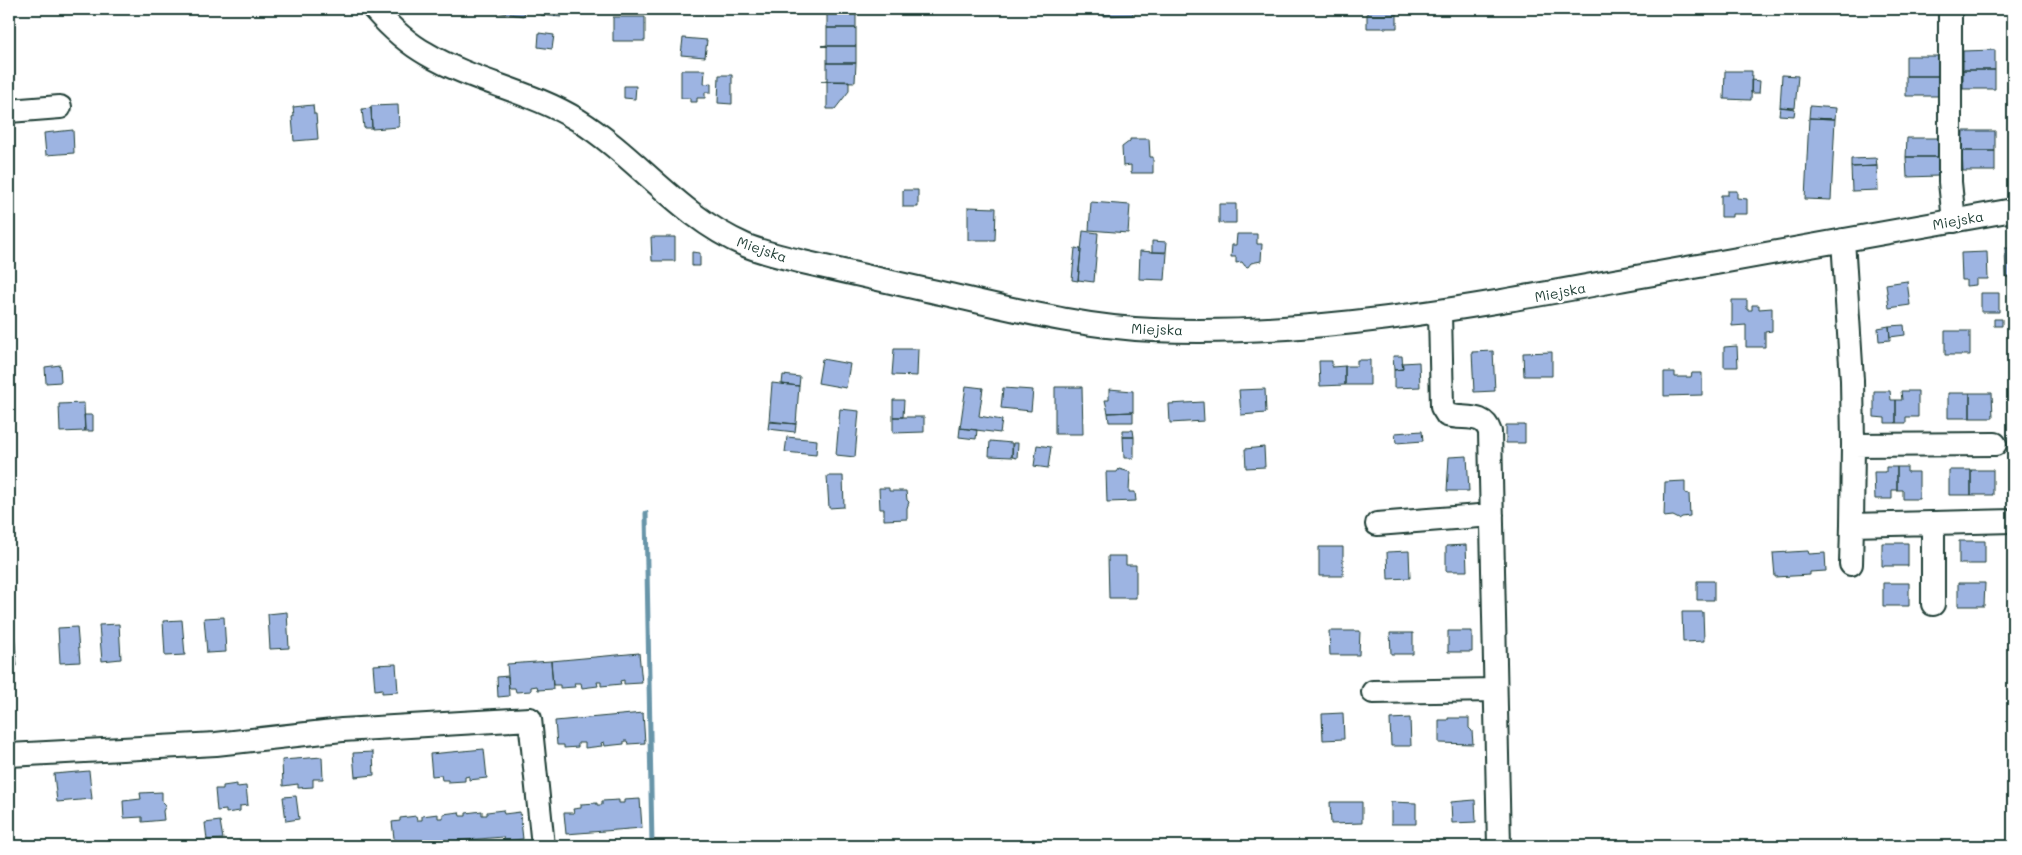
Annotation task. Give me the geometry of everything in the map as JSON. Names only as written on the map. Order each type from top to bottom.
[{"type":"street","name":"Miejska","points":[[374,9],[395,30],[422,52],[456,69],[546,104],[584,124],[698,217],[730,238],[766,252],[844,272],[1007,308],[1082,322],[1132,328],[1211,331],[1271,330],[1402,317],[1499,303],[2013,210]]},
{"type":"street","points":[[1950,9],[1950,182],[1954,220]]},
{"type":"street","points":[[9,111],[60,107]]},
{"type":"street","points":[[1844,240],[1854,445],[1851,564]]},
{"type":"street","points":[[1440,312],[1442,406],[1447,415],[1480,419],[1487,423],[1490,432],[1498,846]]},
{"type":"street","points":[[1854,445],[1995,444]]},
{"type":"street","points":[[1377,524],[1492,515]]},
{"type":"street","points":[[1852,525],[2013,520]]},
{"type":"street","points":[[1933,523],[1933,604]]},
{"type":"street","points":[[1373,692],[1495,690]]},
{"type":"street","points":[[9,755],[216,744],[342,730],[530,719],[543,844]]},
{"type":"building","points":[[497,9],[525,9],[524,16],[496,12]]},
{"type":"building","points":[[542,9],[562,9],[561,17],[541,15]]},
{"type":"building","points":[[1103,9],[1133,9],[1133,15],[1103,16]]},
{"type":"building","points":[[1367,9],[1397,9],[1397,28],[1367,28]]},
{"type":"building","points":[[821,10],[856,10],[856,28],[827,28],[827,11]]},
{"type":"building","points":[[613,17],[645,17],[645,41],[613,41]]},
{"type":"building","points":[[827,28],[856,28],[856,46],[821,46],[827,45]]},
{"type":"building","points":[[539,33],[554,35],[552,49],[538,47]]},
{"type":"building","points":[[683,38],[707,40],[705,57],[681,55]]},
{"type":"building","points":[[827,46],[856,46],[856,63],[827,63]]},
{"type":"building","points":[[1995,50],[1995,70],[1963,70],[1963,51]]},
{"type":"building","points":[[1906,56],[1939,56],[1939,76],[1906,76]]},
{"type":"building","points":[[827,63],[856,63],[855,82],[821,81],[827,80]]},
{"type":"building","points":[[681,70],[705,70],[704,84],[711,83],[711,92],[705,92],[705,98],[697,98],[697,102],[690,102],[690,98],[681,98]]},
{"type":"building","points":[[1963,70],[1995,70],[1995,89],[1963,89]]},
{"type":"building","points":[[1725,71],[1752,71],[1751,100],[1724,99]]},
{"type":"building","points":[[719,75],[732,75],[732,104],[718,103]]},
{"type":"building","points":[[1782,75],[1798,76],[1795,108],[1780,107]]},
{"type":"building","points":[[1906,76],[1939,76],[1939,96],[1906,96]]},
{"type":"building","points":[[1751,80],[1760,81],[1759,93],[1751,93]]},
{"type":"building","points":[[827,81],[849,81],[849,91],[835,109],[827,109]]},
{"type":"building","points":[[624,86],[636,86],[635,99],[624,98]]},
{"type":"building","points":[[313,105],[314,114],[316,114],[318,139],[294,141],[293,107]]},
{"type":"building","points":[[398,105],[399,127],[372,129],[371,106]]},
{"type":"building","points":[[1810,106],[1836,108],[1835,119],[1809,118]]},
{"type":"building","points":[[1780,107],[1795,109],[1794,116],[1779,115]]},
{"type":"building","points":[[371,108],[372,128],[364,128],[362,109]]},
{"type":"building","points":[[1809,118],[1835,119],[1831,200],[1805,199]]},
{"type":"building","points":[[73,130],[74,153],[46,155],[44,133]]},
{"type":"building","points":[[1963,131],[1995,131],[1995,151],[1962,151]]},
{"type":"building","points":[[1907,138],[1939,138],[1939,157],[1906,157]]},
{"type":"building","points":[[1130,139],[1149,139],[1150,157],[1153,157],[1153,173],[1131,173],[1131,165],[1123,166],[1122,147]]},
{"type":"building","points":[[1962,151],[1995,151],[1995,171],[1963,171]]},
{"type":"building","points":[[1906,157],[1939,157],[1938,176],[1907,177]]},
{"type":"building","points":[[1876,158],[1877,166],[1851,167],[1851,159]]},
{"type":"building","points":[[1877,166],[1878,190],[1852,191],[1851,167]]},
{"type":"building","points":[[903,190],[918,190],[918,207],[903,207]]},
{"type":"building","points":[[1728,191],[1737,191],[1737,198],[1747,199],[1747,214],[1732,214],[1732,217],[1721,217],[1721,195],[1728,195]]},
{"type":"building","points":[[1091,202],[1130,205],[1128,233],[1089,230]]},
{"type":"building","points":[[1219,204],[1236,204],[1236,223],[1219,223]]},
{"type":"building","points":[[968,207],[996,208],[995,240],[968,240]]},
{"type":"building","points":[[1083,231],[1098,233],[1094,282],[1078,280]]},
{"type":"building","points":[[1237,234],[1257,234],[1257,244],[1262,244],[1261,261],[1251,263],[1248,267],[1242,262],[1236,263],[1236,257],[1231,257],[1232,245],[1236,245]]},
{"type":"building","points":[[651,237],[675,237],[675,261],[652,261]]},
{"type":"building","points":[[1152,241],[1167,242],[1166,252],[1152,252]]},
{"type":"building","points":[[1075,248],[1081,249],[1078,281],[1072,280]]},
{"type":"building","points":[[2005,248],[2013,248],[2013,277],[2006,277]]},
{"type":"building","points":[[1140,251],[1167,253],[1165,280],[1139,279]]},
{"type":"building","points":[[692,252],[700,253],[700,266],[692,266]]},
{"type":"building","points":[[1987,252],[1988,279],[1976,279],[1976,285],[1966,286],[1966,280],[1962,280],[1961,253]]},
{"type":"building","points":[[1907,281],[1910,305],[1889,308],[1886,284]]},
{"type":"building","points":[[1981,293],[1999,293],[1999,312],[1981,312]]},
{"type":"building","points":[[1732,300],[1747,300],[1747,310],[1752,310],[1752,305],[1759,305],[1759,309],[1772,308],[1772,331],[1765,332],[1765,347],[1746,347],[1746,325],[1732,326]]},
{"type":"building","points":[[1994,319],[2002,319],[2002,326],[1994,326]]},
{"type":"building","points":[[1904,325],[1905,335],[1890,337],[1889,326]]},
{"type":"building","points":[[1889,326],[1890,340],[1879,341],[1878,328]]},
{"type":"building","points":[[1945,331],[1970,331],[1970,355],[1945,355]]},
{"type":"building","points":[[1737,346],[1738,367],[1724,367],[1724,347]]},
{"type":"building","points":[[894,349],[918,349],[917,376],[892,375]]},
{"type":"building","points":[[1493,351],[1495,391],[1474,392],[1472,352]]},
{"type":"building","points":[[1552,352],[1552,376],[1524,376],[1523,353]]},
{"type":"building","points":[[1393,356],[1402,356],[1403,369],[1394,370]]},
{"type":"building","points":[[822,359],[850,364],[846,388],[818,383]]},
{"type":"building","points":[[1357,360],[1370,360],[1370,385],[1345,385],[1345,366],[1357,366]]},
{"type":"building","points":[[1319,361],[1332,361],[1332,367],[1345,366],[1345,385],[1320,386]]},
{"type":"building","points":[[1419,362],[1420,387],[1394,388],[1394,370],[1403,369],[1402,363]]},
{"type":"building","points":[[60,365],[61,382],[46,383],[45,367]]},
{"type":"building","points":[[1664,372],[1675,372],[1675,377],[1691,377],[1692,373],[1702,373],[1702,395],[1664,396]]},
{"type":"building","points":[[783,375],[800,377],[799,386],[782,384]]},
{"type":"building","points":[[772,383],[799,386],[796,424],[769,421]]},
{"type":"building","points":[[966,386],[983,388],[979,416],[1002,420],[1000,433],[960,428]]},
{"type":"building","points":[[1055,387],[1082,387],[1083,434],[1055,434]]},
{"type":"building","points":[[1003,388],[1033,390],[1031,411],[1001,408]]},
{"type":"building","points":[[1109,389],[1133,391],[1133,412],[1108,413],[1105,400],[1109,400]]},
{"type":"building","points":[[1265,389],[1266,413],[1241,415],[1239,390]]},
{"type":"building","points":[[1874,391],[1890,391],[1891,400],[1896,400],[1896,423],[1885,423],[1885,418],[1874,417]]},
{"type":"building","points":[[1901,391],[1918,391],[1918,417],[1906,417],[1906,423],[1896,423],[1896,400],[1902,400]]},
{"type":"building","points":[[1948,393],[1970,393],[1970,418],[1948,418]]},
{"type":"building","points":[[1970,393],[1992,393],[1993,418],[1970,418]]},
{"type":"building","points":[[893,400],[904,400],[903,417],[893,417]]},
{"type":"building","points":[[1203,402],[1204,421],[1170,423],[1169,404]]},
{"type":"building","points":[[84,403],[85,431],[60,432],[59,404]]},
{"type":"building","points":[[840,409],[859,411],[855,457],[836,455]]},
{"type":"building","points":[[1133,412],[1133,422],[1109,422],[1108,413]]},
{"type":"building","points":[[84,415],[93,415],[93,431],[85,431]]},
{"type":"building","points":[[893,417],[924,417],[924,432],[893,433]]},
{"type":"building","points":[[769,422],[796,424],[795,432],[768,429]]},
{"type":"building","points":[[1506,425],[1525,425],[1525,443],[1506,443]]},
{"type":"building","points":[[960,428],[977,430],[976,439],[959,437]]},
{"type":"building","points":[[1123,430],[1133,430],[1134,437],[1123,437]]},
{"type":"building","points":[[1422,431],[1423,441],[1396,443],[1395,433]]},
{"type":"building","points":[[787,437],[817,440],[816,455],[785,452]]},
{"type":"building","points":[[1123,437],[1134,437],[1134,458],[1124,458]]},
{"type":"building","points":[[990,441],[1012,443],[1012,457],[989,456]]},
{"type":"building","points":[[1013,443],[1018,443],[1017,458],[1012,457]]},
{"type":"building","points":[[1037,445],[1051,447],[1048,468],[1034,466]]},
{"type":"building","points":[[1264,447],[1265,467],[1246,468],[1245,449]]},
{"type":"building","points":[[1467,456],[1469,491],[1447,491],[1449,457]]},
{"type":"building","points":[[1886,467],[1897,467],[1897,490],[1892,490],[1892,499],[1875,499],[1874,472],[1886,472]]},
{"type":"building","points":[[1897,467],[1907,467],[1907,472],[1919,472],[1919,499],[1903,499],[1903,490],[1897,490]]},
{"type":"building","points":[[1119,469],[1130,472],[1129,492],[1135,492],[1136,501],[1107,502],[1106,472],[1117,472]]},
{"type":"building","points":[[1949,470],[1971,470],[1971,495],[1949,495]]},
{"type":"building","points":[[1971,470],[1993,470],[1993,495],[1971,495]]},
{"type":"building","points":[[827,476],[843,476],[844,507],[829,508]]},
{"type":"building","points":[[1685,481],[1685,493],[1689,494],[1690,516],[1679,519],[1673,516],[1664,517],[1665,482]]},
{"type":"building","points":[[879,488],[889,488],[889,491],[906,491],[909,502],[907,519],[884,520],[884,509],[880,509]]},
{"type":"building","points":[[1959,541],[1985,541],[1985,564],[1959,564]]},
{"type":"building","points":[[1882,543],[1908,543],[1908,566],[1882,566]]},
{"type":"building","points":[[1466,545],[1467,571],[1446,571],[1446,546]]},
{"type":"building","points":[[1319,547],[1343,547],[1343,576],[1319,576]]},
{"type":"building","points":[[1409,551],[1410,578],[1388,579],[1387,552]]},
{"type":"building","points":[[1808,551],[1809,554],[1825,553],[1826,571],[1810,572],[1810,575],[1775,577],[1773,553]]},
{"type":"building","points":[[1108,556],[1126,556],[1126,565],[1136,565],[1136,598],[1109,598]]},
{"type":"building","points":[[1697,581],[1714,581],[1714,600],[1697,600]]},
{"type":"building","points":[[1883,583],[1909,583],[1909,606],[1883,606]]},
{"type":"building","points":[[1958,583],[1985,583],[1984,606],[1958,606]]},
{"type":"building","points":[[287,612],[289,648],[270,649],[268,614]]},
{"type":"building","points":[[1682,612],[1703,612],[1704,641],[1683,642]]},
{"type":"building","points":[[224,617],[226,652],[207,653],[204,618]]},
{"type":"building","points":[[182,620],[185,655],[165,656],[163,621]]},
{"type":"building","points":[[119,624],[121,659],[102,661],[99,625]]},
{"type":"building","points":[[77,627],[80,662],[60,663],[58,628]]},
{"type":"building","points":[[9,631],[14,631],[17,666],[9,667]]},
{"type":"building","points":[[1329,631],[1360,631],[1359,655],[1330,655]]},
{"type":"building","points":[[1448,631],[1472,631],[1472,652],[1448,652]]},
{"type":"building","points":[[1390,633],[1413,633],[1413,654],[1391,654]]},
{"type":"building","points":[[639,653],[642,683],[624,684],[624,680],[620,681],[621,684],[601,686],[601,682],[597,682],[598,686],[582,688],[581,683],[574,683],[575,687],[560,688],[560,685],[553,685],[551,661]]},
{"type":"building","points":[[551,661],[553,689],[538,690],[537,686],[531,687],[531,691],[516,692],[515,688],[509,688],[507,664]]},
{"type":"building","points":[[396,664],[398,692],[382,693],[382,689],[375,690],[373,665]]},
{"type":"building","points":[[508,676],[509,696],[498,697],[497,677]]},
{"type":"building","points":[[643,713],[645,743],[628,744],[627,741],[624,741],[624,744],[605,746],[604,742],[601,743],[602,746],[585,748],[585,743],[578,743],[578,747],[564,748],[564,745],[557,745],[555,721]]},
{"type":"building","points":[[1343,713],[1344,739],[1323,740],[1322,714]]},
{"type":"building","points":[[1410,718],[1411,746],[1391,746],[1390,719]]},
{"type":"building","points":[[1448,718],[1469,718],[1469,728],[1472,731],[1473,744],[1439,743],[1439,720],[1448,720]]},
{"type":"building","points":[[484,749],[487,778],[469,780],[469,776],[465,777],[465,781],[448,782],[448,780],[442,780],[441,775],[432,776],[430,754]]},
{"type":"building","points":[[373,752],[374,775],[355,777],[353,753]]},
{"type":"building","points":[[322,757],[323,779],[313,779],[313,787],[298,788],[298,784],[283,786],[282,760]]},
{"type":"building","points":[[89,771],[92,799],[57,802],[54,774]]},
{"type":"building","points":[[237,784],[237,787],[246,786],[248,805],[240,806],[240,811],[226,813],[226,810],[217,811],[215,789],[223,789],[223,786]]},
{"type":"building","points":[[162,792],[162,801],[166,805],[163,811],[164,820],[142,822],[142,817],[124,818],[123,801],[141,799],[140,793]]},
{"type":"building","points":[[296,796],[299,819],[286,821],[283,797]]},
{"type":"building","points":[[640,799],[642,828],[566,834],[564,813],[574,813],[573,809],[581,808],[581,804],[597,803],[597,805],[602,805],[602,801],[619,800],[619,803],[624,803],[624,800]]},
{"type":"building","points":[[1475,800],[1476,822],[1452,823],[1451,802]]},
{"type":"building","points":[[1330,802],[1362,802],[1362,823],[1331,824]]},
{"type":"building","points":[[1391,802],[1416,803],[1416,824],[1391,824]]},
{"type":"building","points":[[503,810],[504,814],[520,812],[523,839],[504,841],[503,837],[395,846],[392,822],[400,821],[400,818],[416,816],[417,820],[422,820],[422,816],[438,814],[438,818],[443,818],[443,814],[459,812],[460,816],[466,816],[466,813],[482,811],[482,815],[487,815],[487,812]]},
{"type":"building","points":[[12,817],[14,846],[9,846],[9,818]]},
{"type":"building","points":[[220,821],[223,839],[207,840],[205,823]]},
{"type":"waterway","points":[[646,513],[652,846]]}]
